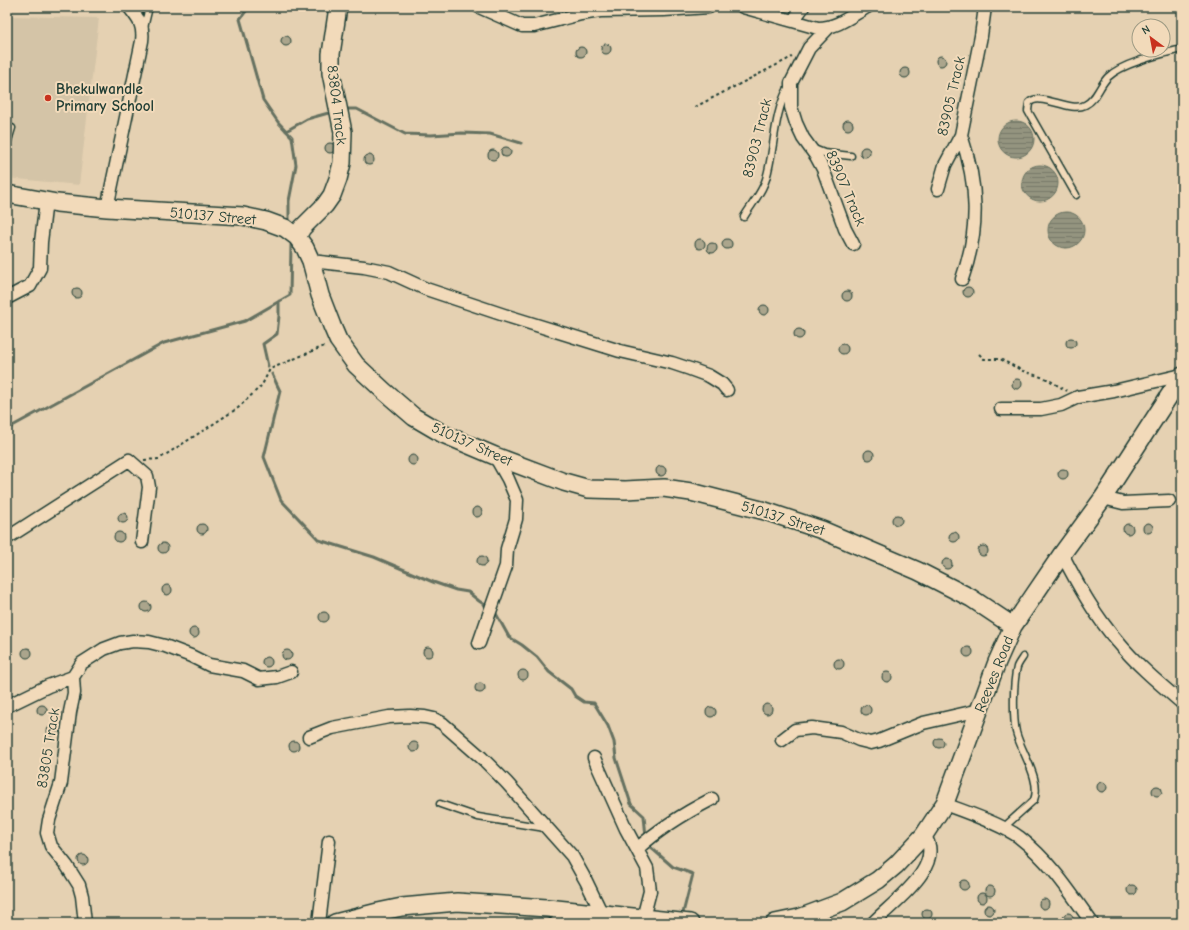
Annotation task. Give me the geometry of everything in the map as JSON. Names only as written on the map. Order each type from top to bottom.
[{"type":"street","points":[[107,208],[142,41],[143,30],[137,17],[129,7]]},
{"type":"street","name":"83804 Track","points":[[297,237],[302,228],[325,205],[332,195],[342,163],[343,132],[331,73],[331,54],[338,7]]},
{"type":"street","points":[[479,7],[522,26],[534,26],[600,11],[664,10],[709,7]]},
{"type":"street","points":[[743,7],[818,28],[835,26],[867,7]]},
{"type":"street","points":[[792,21],[803,7]]},
{"type":"street","name":"83905 Track","points":[[938,189],[945,165],[961,135],[981,36],[984,7]]},
{"type":"street","name":"83903 Track","points":[[791,83],[809,48],[828,28]]},
{"type":"street","name":"83907 Track","points":[[791,83],[790,100],[793,115],[800,131],[823,168],[845,229],[853,244]]},
{"type":"street","points":[[961,135],[970,165],[975,207],[972,249],[962,279]]},
{"type":"street","name":"510137 Street","points":[[7,194],[46,201],[107,208],[243,216],[266,221],[284,228],[297,237],[305,248],[311,261],[320,296],[338,340],[356,365],[414,417],[442,434],[564,482],[589,489],[625,490],[664,488],[691,492],[765,511],[822,530],[918,572],[964,595],[1013,626]]},
{"type":"street","points":[[7,298],[30,286],[40,268],[41,242],[46,201]]},
{"type":"street","points":[[311,261],[364,267],[389,272],[426,290],[620,351],[672,363],[690,369],[709,376],[722,384],[728,390]]},
{"type":"street","points":[[1002,409],[1041,409],[1061,405],[1078,397],[1114,391],[1182,375]]},
{"type":"street","name":"Reeves Road","points":[[775,923],[799,918],[822,910],[848,898],[878,880],[896,866],[924,835],[944,804],[997,662],[1013,626],[1062,554],[1103,498],[1182,375]]},
{"type":"street","points":[[479,643],[506,566],[507,549],[516,519],[517,500],[508,479],[495,456]]},
{"type":"street","points":[[7,538],[129,460],[147,476],[149,487],[142,542]]},
{"type":"street","points":[[1103,498],[1124,503],[1169,501]]},
{"type":"street","points":[[1062,554],[1078,585],[1117,641],[1134,661],[1182,703]]},
{"type":"street","points":[[7,706],[48,686],[74,682],[79,666],[90,657],[104,649],[120,643],[133,641],[150,642],[165,646],[209,665],[244,670],[259,679],[272,678],[291,672]]},
{"type":"street","name":"83805 Track","points":[[74,682],[61,783],[49,820],[47,833],[51,846],[67,866],[79,885],[82,896],[85,923]]},
{"type":"street","points":[[782,740],[795,730],[812,728],[841,732],[859,740],[871,743],[923,723],[980,710]]},
{"type":"street","points":[[309,737],[332,728],[389,717],[410,716],[434,719],[442,723],[455,733],[506,782],[572,856],[602,914]]},
{"type":"street","points":[[594,758],[626,829],[647,868],[650,891],[648,902],[633,919]]},
{"type":"street","points":[[637,849],[656,832],[712,799]]},
{"type":"street","points":[[944,804],[1003,828],[1018,837],[1056,871],[1092,923]]},
{"type":"street","points":[[873,923],[917,881],[925,869],[929,859],[930,848],[928,840],[924,835]]},
{"type":"street","points":[[318,923],[329,841]]},
{"type":"street","points":[[335,923],[402,907],[457,902],[566,910],[633,919],[690,923]]},
{"type":"street","points":[[1082,923],[1083,910]]},
{"type":"lane","points":[[143,30],[149,7]]},
{"type":"lane","points":[[1076,195],[1028,111],[1029,103],[1034,99],[1075,107],[1084,106],[1092,100],[1107,78],[1113,73],[1140,61],[1182,49]]},
{"type":"lane","name":"83903 Track","points":[[744,217],[765,181],[770,163],[780,106],[791,83]]},
{"type":"lane","points":[[7,144],[12,128]]},
{"type":"lane","name":"83907 Track","points":[[808,145],[824,152],[851,156]]},
{"type":"lane","points":[[1003,828],[1034,800],[1036,794],[1030,769],[1016,733],[1014,683],[1018,666],[1024,657]]},
{"type":"lane","points":[[440,804],[478,817],[546,828]]},
{"type":"lane","points":[[551,923],[566,910]]},
{"type":"path","points":[[695,107],[809,48]]},
{"type":"path","points":[[129,460],[159,460],[238,408],[262,385],[270,369],[316,348],[338,340]]},
{"type":"path","points":[[979,354],[984,358],[1000,359],[1023,371],[1047,380],[1078,397]]},
{"type":"shaded area","name":"Bhekulwandle Primary School","points":[[7,16],[99,18],[79,185],[7,178]]},
{"type":"shaded area","points":[[1016,121],[1026,124],[1031,129],[1034,139],[1031,149],[1026,154],[1016,157],[1006,154],[1001,149],[998,139],[1001,129],[1006,124]]},
{"type":"shaded area","points":[[1040,165],[1050,168],[1055,173],[1058,183],[1055,193],[1050,198],[1040,201],[1030,198],[1025,193],[1022,183],[1025,173],[1030,168]]},
{"type":"shaded area","points":[[1066,212],[1076,215],[1081,220],[1084,230],[1081,240],[1076,245],[1066,248],[1056,245],[1051,240],[1048,230],[1051,220],[1056,215]]},
{"type":"building","points":[[284,36],[288,36],[290,37],[290,45],[284,46],[281,43],[281,39]]},
{"type":"building","points":[[604,44],[608,44],[610,45],[610,53],[604,54],[601,51],[601,47]]},
{"type":"building","points":[[579,47],[583,47],[585,48],[585,56],[579,57],[576,54],[576,50]]},
{"type":"building","points":[[939,56],[943,56],[945,57],[945,65],[939,66],[936,63],[936,59]]},
{"type":"building","points":[[903,68],[907,68],[909,69],[909,77],[903,78],[900,75],[900,71]]},
{"type":"building","points":[[846,120],[850,120],[852,121],[852,129],[846,130],[843,127],[843,123]]},
{"type":"building","points":[[328,143],[332,143],[334,144],[334,152],[328,153],[325,150],[325,146]]},
{"type":"building","points":[[504,147],[508,147],[510,148],[510,156],[504,157],[501,154],[501,150]]},
{"type":"building","points":[[863,147],[867,147],[869,148],[869,156],[863,157],[860,154],[860,150]]},
{"type":"building","points":[[491,150],[495,150],[497,151],[497,159],[491,160],[488,157],[488,153]]},
{"type":"building","points":[[367,155],[371,155],[373,156],[373,164],[367,165],[364,162],[364,158]]},
{"type":"building","points":[[698,239],[702,239],[704,240],[704,248],[698,249],[695,246],[695,242]]},
{"type":"building","points":[[725,239],[729,239],[731,240],[731,248],[725,249],[722,246],[722,242]]},
{"type":"building","points":[[710,243],[714,243],[716,244],[716,252],[710,253],[707,250],[707,246]]},
{"type":"building","points":[[966,287],[970,287],[972,288],[972,296],[966,297],[963,294],[963,290]]},
{"type":"building","points":[[75,288],[79,288],[81,289],[81,297],[75,298],[72,295],[72,291]]},
{"type":"building","points":[[845,291],[849,291],[851,292],[851,300],[845,301],[842,298],[842,294]]},
{"type":"building","points":[[762,305],[766,305],[768,306],[768,314],[762,315],[759,312],[759,308]]},
{"type":"building","points":[[797,329],[801,329],[803,330],[803,338],[797,339],[794,336],[794,332]]},
{"type":"building","points":[[1069,338],[1073,338],[1075,339],[1075,347],[1069,348],[1066,345],[1066,341]]},
{"type":"building","points":[[841,344],[845,344],[847,345],[847,353],[841,354],[838,351],[838,347]]},
{"type":"building","points":[[1015,379],[1019,379],[1021,380],[1021,388],[1015,389],[1012,386],[1012,382]]},
{"type":"building","points":[[867,450],[871,450],[873,451],[873,459],[867,460],[864,457],[864,453]]},
{"type":"building","points":[[411,455],[415,455],[417,456],[417,464],[411,465],[408,462],[408,458]]},
{"type":"building","points":[[659,466],[663,466],[665,467],[665,475],[659,476],[656,473],[656,469]]},
{"type":"building","points":[[1061,469],[1065,469],[1067,470],[1067,478],[1061,479],[1058,476],[1058,472]]},
{"type":"building","points":[[475,507],[479,507],[481,508],[481,516],[475,517],[472,514],[472,510]]},
{"type":"building","points":[[121,513],[125,513],[127,514],[127,522],[121,523],[118,520],[118,516]]},
{"type":"building","points":[[895,515],[899,515],[901,516],[901,524],[895,525],[892,522],[892,518]]},
{"type":"building","points":[[1146,523],[1150,523],[1152,524],[1152,532],[1146,533],[1143,530],[1143,526]]},
{"type":"building","points":[[200,524],[204,524],[206,525],[206,533],[200,534],[197,531],[197,527]]},
{"type":"building","points":[[1126,524],[1130,524],[1132,525],[1132,533],[1126,534],[1123,531],[1123,527]]},
{"type":"building","points":[[117,532],[121,532],[123,533],[123,541],[117,542],[114,539],[114,535]]},
{"type":"building","points":[[952,532],[956,532],[958,533],[958,541],[952,542],[949,539],[949,535]]},
{"type":"building","points":[[161,543],[165,543],[167,544],[167,552],[161,553],[158,550],[158,546]]},
{"type":"building","points":[[981,546],[985,546],[987,547],[987,555],[981,556],[978,553],[978,549]]},
{"type":"building","points":[[480,556],[484,556],[486,557],[486,565],[480,566],[477,563],[477,559]]},
{"type":"building","points":[[945,559],[949,559],[951,560],[951,568],[945,569],[942,566],[942,562]]},
{"type":"building","points":[[165,585],[169,585],[171,586],[171,594],[165,595],[162,592],[162,588]]},
{"type":"building","points":[[144,602],[148,602],[150,603],[150,611],[144,612],[141,609],[141,605]]},
{"type":"building","points":[[322,612],[326,612],[328,613],[328,621],[322,622],[319,619],[319,615]]},
{"type":"building","points":[[192,628],[196,628],[198,629],[198,637],[192,638],[189,635],[189,631]]},
{"type":"building","points":[[426,647],[430,647],[432,648],[432,656],[426,657],[423,654],[423,650]]},
{"type":"building","points":[[966,647],[970,647],[972,648],[972,656],[966,657],[963,654],[963,650]]},
{"type":"building","points":[[25,648],[29,648],[31,649],[31,657],[25,658],[22,655],[22,651]]},
{"type":"building","points":[[285,650],[289,650],[291,651],[291,659],[285,660],[282,657],[282,653]]},
{"type":"building","points":[[265,657],[269,657],[271,658],[271,666],[265,667],[262,664],[262,660]]},
{"type":"building","points":[[837,659],[841,659],[843,660],[843,668],[837,669],[834,666],[834,662]]},
{"type":"building","points":[[521,670],[525,670],[527,671],[527,679],[521,680],[518,677],[518,673]]},
{"type":"building","points":[[885,672],[889,672],[891,673],[891,681],[885,682],[882,679],[882,675]]},
{"type":"building","points":[[478,683],[482,683],[484,684],[484,692],[478,693],[475,690],[475,686]]},
{"type":"building","points":[[765,704],[769,704],[771,705],[771,713],[765,714],[762,711],[762,707]]},
{"type":"building","points":[[40,705],[44,705],[46,706],[46,714],[40,715],[37,712],[37,708]]},
{"type":"building","points":[[864,705],[868,705],[870,706],[870,714],[864,715],[861,712],[861,708]]},
{"type":"building","points":[[709,707],[713,707],[715,708],[715,716],[709,717],[706,714],[706,710]]},
{"type":"building","points":[[50,726],[54,726],[56,727],[56,735],[50,736],[47,733],[47,729]]},
{"type":"building","points":[[937,738],[941,738],[943,739],[943,747],[937,748],[934,745],[934,741]]},
{"type":"building","points":[[292,741],[296,741],[298,742],[298,750],[292,751],[289,748],[289,744]]},
{"type":"building","points":[[412,742],[416,742],[418,743],[418,751],[412,752],[409,749],[409,745]]},
{"type":"building","points":[[1100,782],[1104,782],[1106,783],[1106,791],[1100,792],[1097,789],[1097,785]]},
{"type":"building","points":[[1155,786],[1159,786],[1161,787],[1161,795],[1155,796],[1152,793],[1152,789]]},
{"type":"building","points":[[81,855],[85,855],[87,856],[87,864],[81,865],[78,862],[78,858]]},
{"type":"building","points":[[962,880],[966,880],[968,881],[968,889],[962,890],[959,887],[959,883]]},
{"type":"building","points":[[1130,885],[1134,885],[1136,886],[1136,894],[1130,895],[1127,892],[1127,888]]},
{"type":"building","points":[[988,886],[992,886],[994,887],[994,895],[988,896],[985,893],[985,889]]},
{"type":"building","points":[[980,893],[984,893],[986,894],[986,902],[980,903],[977,900],[977,896]]},
{"type":"building","points":[[1042,899],[1046,899],[1048,900],[1048,908],[1042,909],[1039,906],[1039,902]]},
{"type":"building","points":[[987,905],[991,905],[993,906],[993,914],[987,915],[984,912],[984,908]]},
{"type":"building","points":[[925,909],[929,909],[931,910],[931,918],[925,919],[922,916],[922,912]]},
{"type":"building","points":[[1066,913],[1070,913],[1072,914],[1072,922],[1066,923],[1063,920],[1063,916]]},
{"type":"waterway","points":[[249,7],[240,19],[263,100],[278,122],[292,137],[296,165],[289,201],[289,223]]},
{"type":"waterway","points":[[344,109],[357,109],[405,134],[490,134],[521,143]]},
{"type":"waterway","points":[[286,131],[307,119],[332,112]]},
{"type":"waterway","points":[[7,429],[164,343],[245,321],[290,295],[291,245]]},
{"type":"waterway","points":[[268,366],[263,344],[277,334],[279,301]]},
{"type":"waterway","points":[[272,374],[280,391],[264,457],[281,500],[319,540],[374,557],[433,582],[456,590],[468,592],[479,601],[489,606]]},
{"type":"waterway","points":[[494,610],[509,637],[537,657],[549,672],[571,689],[575,696],[584,702],[594,703],[608,726],[614,742],[616,758],[631,804],[644,816],[646,837]]},
{"type":"waterway","points":[[648,845],[673,867],[693,874],[683,913]]},
{"type":"place","name":"Bhekulwandle Primary School","points":[[48,98]]}]
